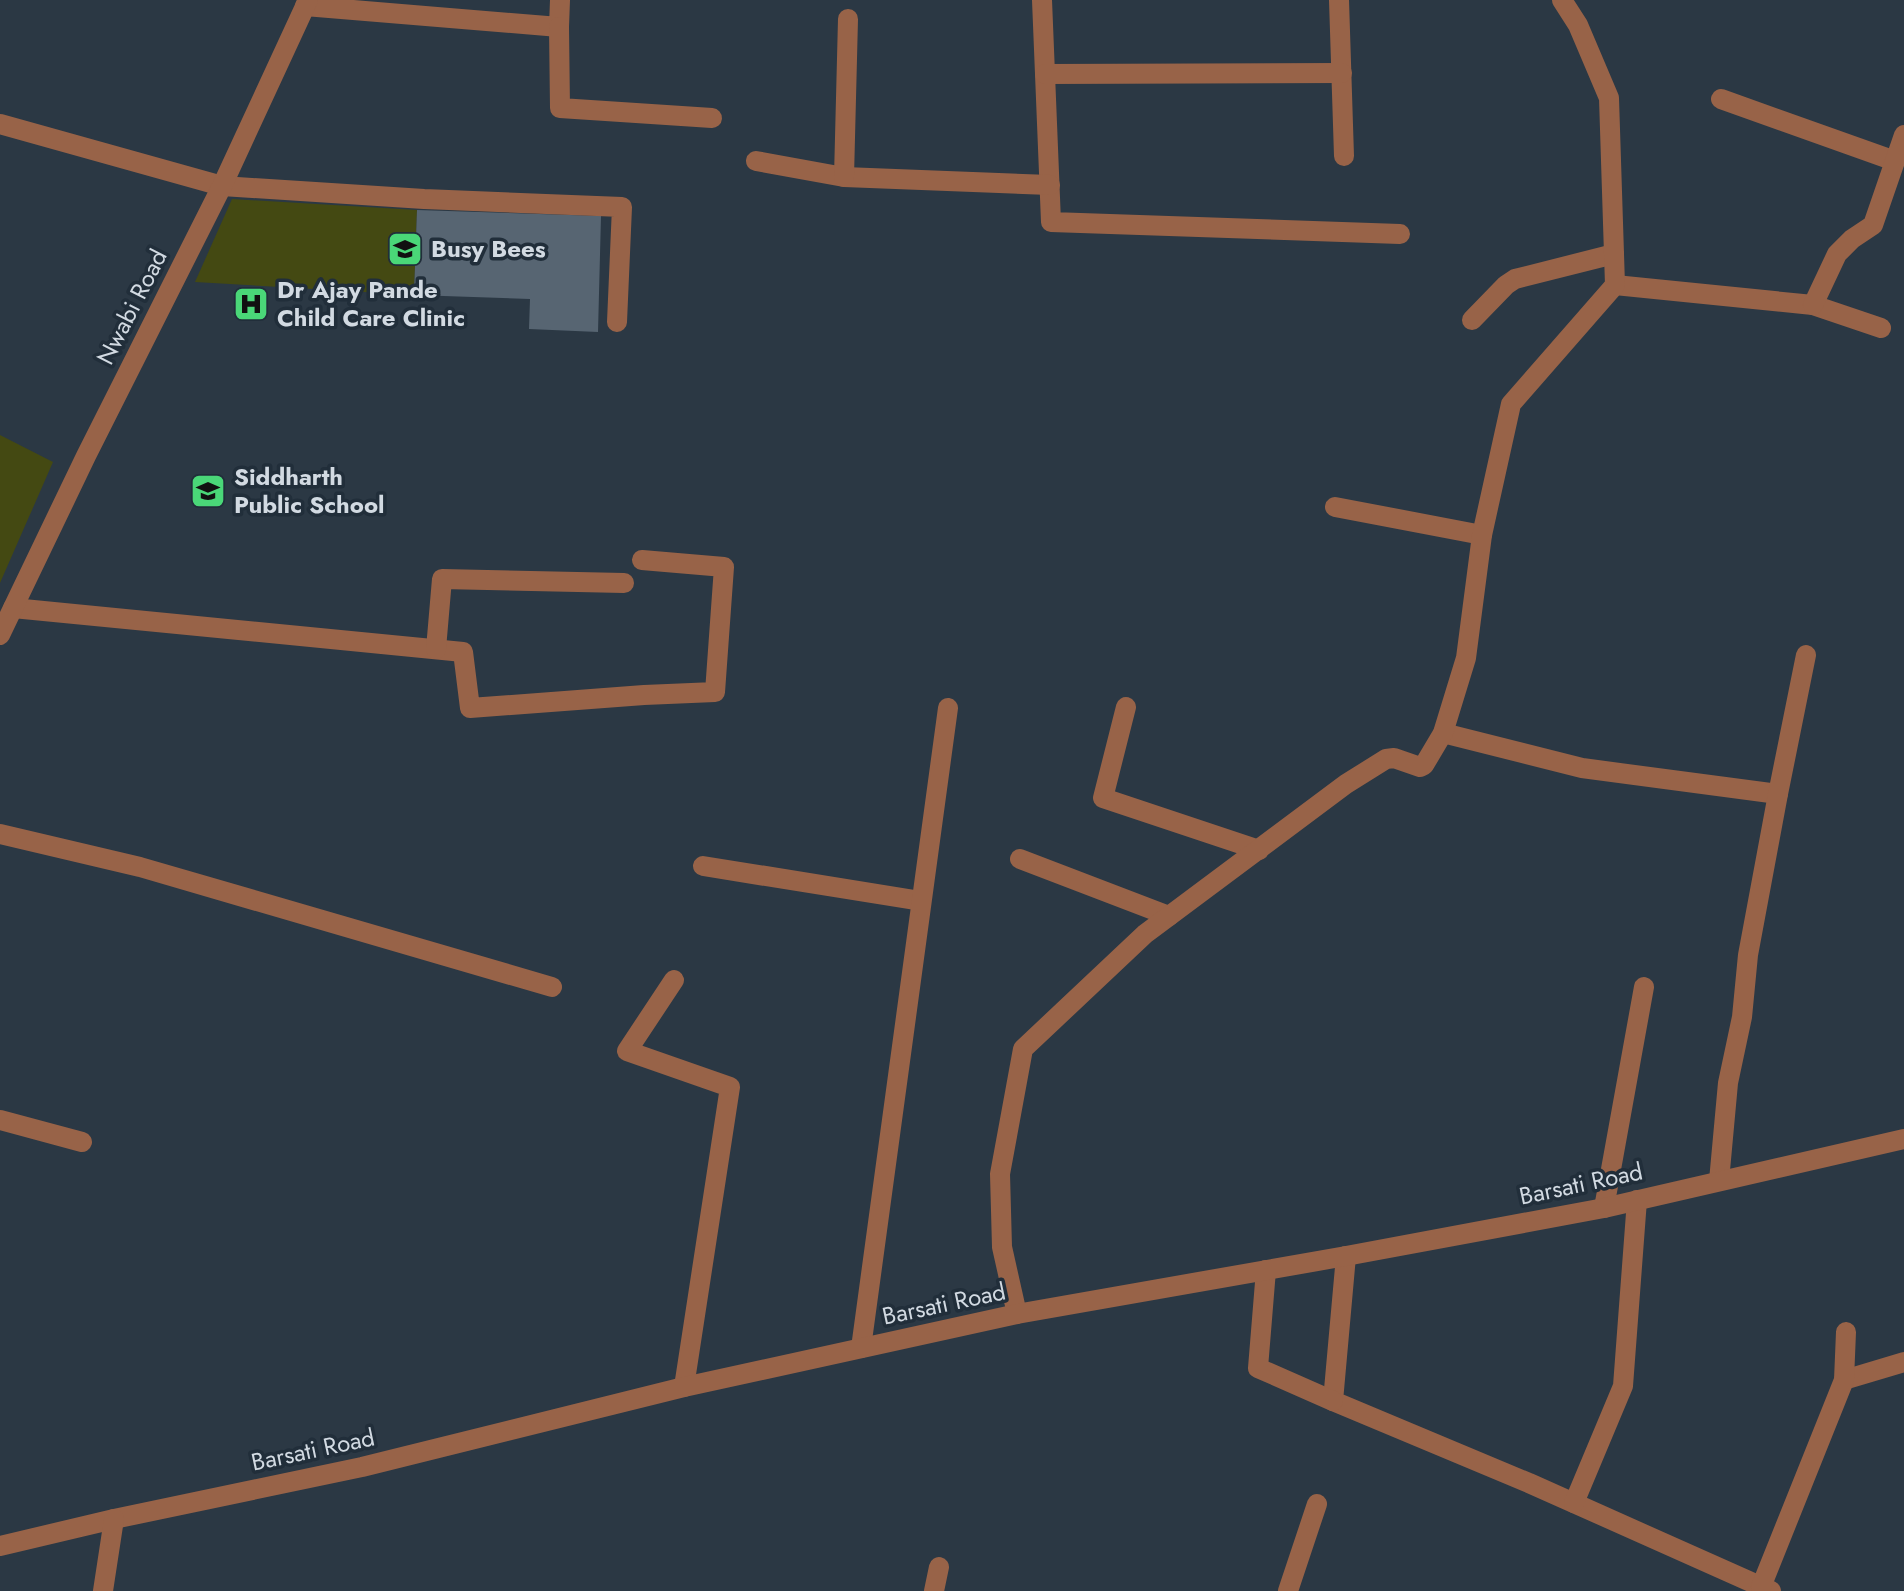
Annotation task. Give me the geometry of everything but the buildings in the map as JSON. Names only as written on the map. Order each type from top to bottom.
[{"type":"street","points":[[560,0],[560,108],[712,118]]},
{"type":"street","points":[[1042,0],[1051,222],[1400,234]]},
{"type":"street","points":[[1339,0],[1344,156]]},
{"type":"street","points":[[1017,1314],[1002,1247],[1000,1174],[1023,1049],[1145,934],[1346,784],[1386,759],[1394,758],[1420,767],[1424,765],[1443,733],[1466,658],[1482,535],[1511,404],[1615,285],[1609,98],[1578,25],[1562,0]]},
{"type":"street","points":[[306,3],[559,27]]},
{"type":"street","name":"Nwabi Road","points":[[0,635],[222,186],[306,3]]},
{"type":"street","points":[[844,177],[848,19]]},
{"type":"street","points":[[1045,74],[1342,73]]},
{"type":"street","points":[[1721,99],[1895,161]]},
{"type":"street","points":[[0,124],[222,186],[622,207],[617,322]]},
{"type":"street","points":[[1813,305],[1837,254],[1873,225],[1904,135]]},
{"type":"street","points":[[756,161],[844,177],[1050,185]]},
{"type":"street","points":[[1472,320],[1515,279],[1614,254]]},
{"type":"street","points":[[1615,285],[1813,305],[1881,328]]},
{"type":"street","points":[[1335,507],[1482,535]]},
{"type":"street","points":[[13,608],[463,652],[470,708],[715,692],[724,567],[642,560]]},
{"type":"street","points":[[436,649],[442,579],[624,583]]},
{"type":"street","points":[[1719,1181],[1728,1083],[1742,1017],[1748,955],[1806,655]]},
{"type":"street","points":[[1126,707],[1103,798],[1259,850]]},
{"type":"street","points":[[861,1348],[948,708]]},
{"type":"street","points":[[1443,733],[1582,768],[1778,794]]},
{"type":"street","points":[[0,834],[140,867],[552,987]]},
{"type":"street","points":[[1020,859],[1169,916]]},
{"type":"street","points":[[703,866],[921,901]]},
{"type":"street","points":[[674,980],[627,1051],[730,1087],[684,1387]]},
{"type":"street","points":[[1604,1208],[1644,987]]},
{"type":"street","points":[[0,1120],[82,1142]]},
{"type":"street","name":"Barsati Road","points":[[0,1546],[362,1467],[684,1387],[1017,1314],[1604,1208],[1904,1139]]},
{"type":"street","points":[[1574,1503],[1623,1386],[1637,1200]]},
{"type":"street","points":[[1333,1401],[1346,1256]]},
{"type":"street","points":[[1266,1270],[1258,1368],[1766,1589],[1844,1380],[1846,1332]]},
{"type":"street","points":[[1844,1380],[1904,1362]]},
{"type":"street","points":[[1288,1591],[1317,1504]]},
{"type":"street","points":[[103,1591],[114,1519]]},
{"type":"street","points":[[934,1591],[939,1567]]},
{"type":"green space","points":[[232,199],[417,210],[414,295],[195,282]]},
{"type":"green space","points":[[0,435],[53,462],[0,583]]},
{"type":"place","name":"Busy Bees","points":[[405,249]]},
{"type":"place","name":"Dr Ajay Pande Child Care Clinic","points":[[251,304]]},
{"type":"place","name":"Siddharth Public School","points":[[208,491]]}]
